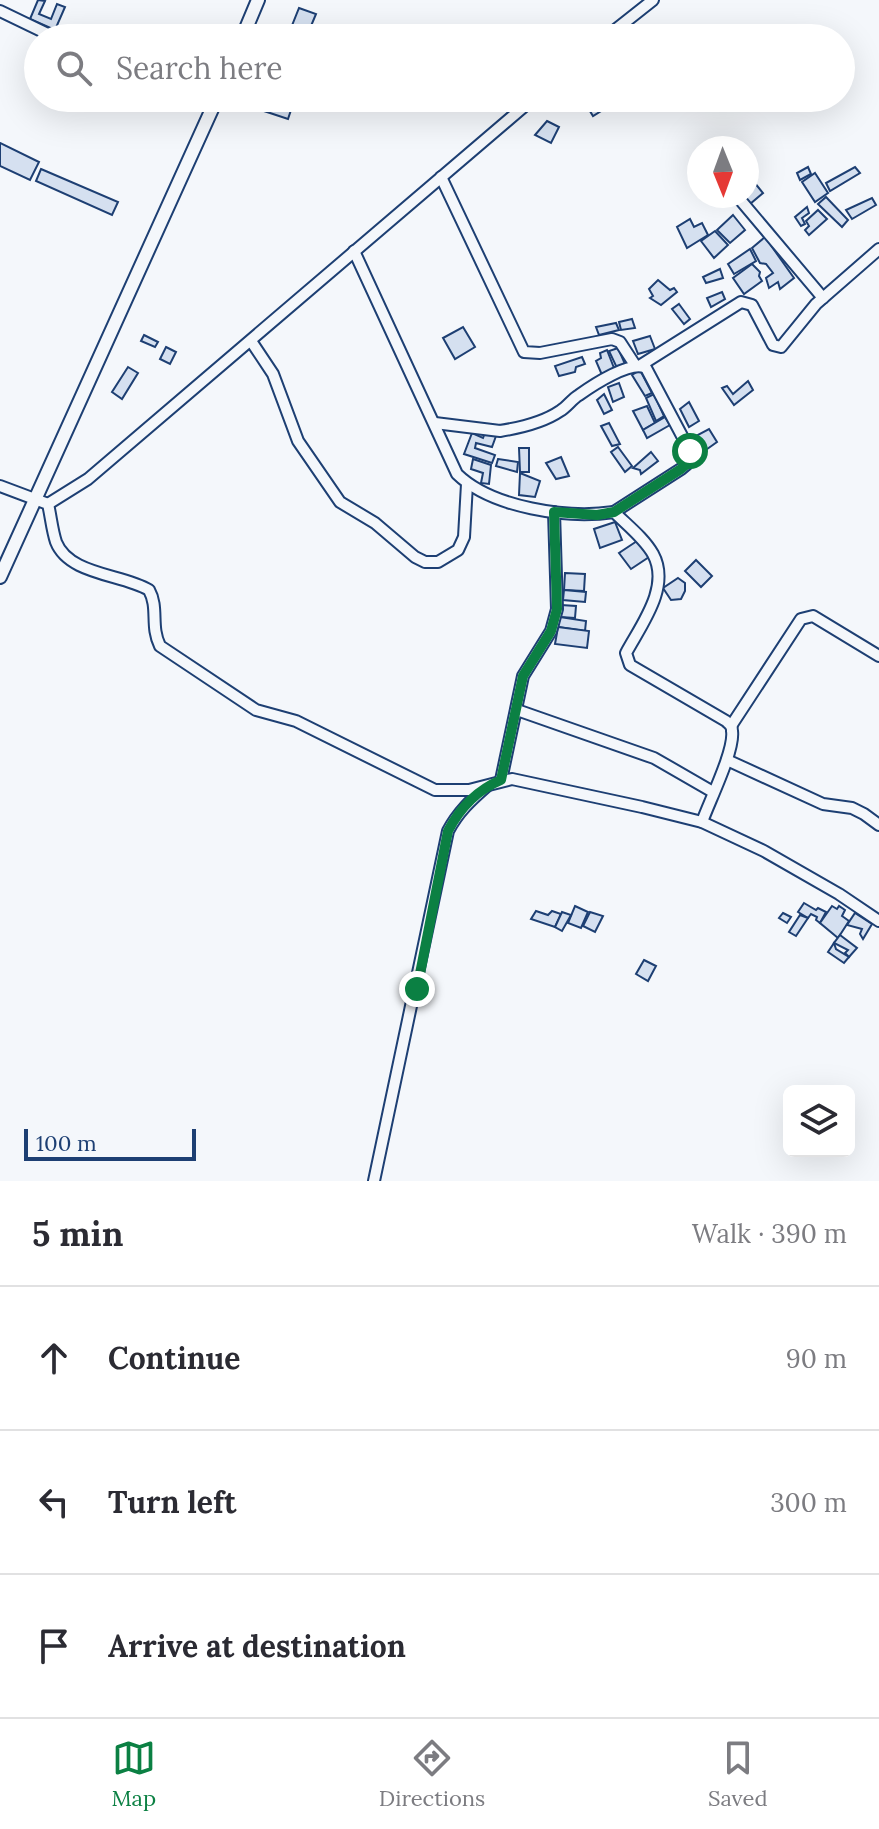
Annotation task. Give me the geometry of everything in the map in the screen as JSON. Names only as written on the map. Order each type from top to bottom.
[{"type":"street","points":[[248,24],[258,0]]},
{"type":"street","points":[[623,24],[653,0]]},
{"type":"street","points":[[0,11],[27,24]]},
{"type":"street","points":[[0,577],[211,112]]},
{"type":"street","points":[[0,486],[48,504],[88,479],[518,112]]},
{"type":"street","points":[[354,251],[451,463],[467,484],[495,497],[554,512],[597,515],[614,512],[681,469],[690,451],[646,368],[638,365],[620,342],[612,339],[540,353],[524,352],[441,177]]},
{"type":"street","points":[[747,208],[823,298]]},
{"type":"street","points":[[435,423],[500,431],[554,415],[576,396],[638,365],[741,302],[752,305],[773,345],[781,347],[809,311],[879,249]]},
{"type":"street","points":[[251,341],[273,374],[298,441],[340,502],[375,523],[415,557],[425,562],[438,562],[458,550],[464,537],[467,484]]},
{"type":"street","points":[[48,504],[61,552],[85,567],[149,590],[153,597],[154,634],[160,646],[256,710],[296,721],[435,790],[449,792],[512,779],[702,822],[764,851],[879,921]]},
{"type":"street","points":[[501,780],[523,676],[551,631],[557,609],[554,512]]},
{"type":"street","points":[[614,512],[653,554],[657,567],[656,596],[626,653],[626,659],[630,665],[731,726],[733,734],[727,760],[702,822]]},
{"type":"street","points":[[731,726],[801,619],[806,616],[813,616],[879,656]]},
{"type":"street","points":[[517,710],[654,758],[713,792]]},
{"type":"street","points":[[727,760],[823,804],[852,808],[879,825]]},
{"type":"street","points":[[374,1181],[448,831],[470,800],[489,785]]},
{"type":"building","points":[[38,0],[45,1],[39,14],[51,19],[57,4],[65,7],[58,24],[41,24],[30,19]]},
{"type":"building","points":[[299,8],[316,14],[312,24],[293,24]]},
{"type":"building","points":[[267,112],[290,112],[288,119]]},
{"type":"building","points":[[547,121],[559,127],[551,143],[535,135]]},
{"type":"building","points":[[0,143],[39,162],[30,180],[0,166]]},
{"type":"building","points":[[808,167],[811,174],[800,180],[797,173]]},
{"type":"building","points":[[855,167],[860,173],[830,191],[826,183]]},
{"type":"building","points":[[41,169],[118,202],[112,215],[36,181]]},
{"type":"building","points":[[815,173],[828,193],[815,202],[802,182]]},
{"type":"building","points":[[826,197],[848,220],[842,227],[818,204]]},
{"type":"building","points":[[872,198],[876,205],[852,219],[846,210]]},
{"type":"building","points":[[807,207],[809,213],[802,218],[805,224],[801,226],[795,217]]},
{"type":"building","points":[[818,210],[827,219],[809,235],[805,230],[809,226],[806,221]]},
{"type":"building","points":[[733,215],[745,230],[730,243],[717,230]]},
{"type":"building","points":[[690,219],[694,227],[702,223],[708,235],[687,248],[677,227]]},
{"type":"building","points":[[715,231],[728,245],[714,258],[701,241]]},
{"type":"building","points":[[765,237],[794,278],[780,289],[778,282],[769,288],[766,278],[773,273],[766,264],[760,263],[752,248]]},
{"type":"building","points":[[750,249],[756,261],[734,274],[728,264]]},
{"type":"building","points":[[752,264],[760,272],[762,281],[744,294],[733,278]]},
{"type":"building","points":[[720,269],[723,278],[706,283],[703,277]]},
{"type":"building","points":[[658,280],[677,292],[661,305],[650,298],[653,296],[649,289]]},
{"type":"building","points":[[722,292],[725,299],[711,307],[707,298]]},
{"type":"building","points":[[679,304],[690,319],[684,324],[672,309]]},
{"type":"building","points":[[632,319],[635,328],[621,330],[619,322]]},
{"type":"building","points":[[616,323],[619,330],[599,335],[596,327]]},
{"type":"building","points":[[463,327],[475,347],[455,359],[443,338]]},
{"type":"building","points":[[144,335],[158,342],[155,347],[141,341]]},
{"type":"building","points":[[650,336],[655,349],[638,354],[633,341]]},
{"type":"building","points":[[166,347],[176,352],[170,364],[160,359]]},
{"type":"building","points":[[618,348],[625,364],[617,368],[609,351]]},
{"type":"building","points":[[607,350],[614,368],[602,375],[596,361],[601,358],[600,353]]},
{"type":"building","points":[[582,357],[585,364],[576,367],[575,372],[559,376],[555,366]]},
{"type":"building","points":[[128,367],[138,373],[122,399],[112,392]]},
{"type":"building","points":[[640,370],[652,393],[645,396],[632,375]]},
{"type":"building","points":[[748,381],[753,390],[734,405],[722,388],[727,386],[733,394]]},
{"type":"building","points":[[619,383],[624,397],[613,402],[608,387]]},
{"type":"building","points":[[604,394],[612,410],[604,414],[597,400]]},
{"type":"building","points":[[654,394],[664,416],[656,421],[646,398]]},
{"type":"building","points":[[689,402],[699,421],[689,427],[680,409]]},
{"type":"building","points":[[647,406],[655,423],[643,430],[633,411]]},
{"type":"building","points":[[665,417],[670,425],[647,438],[643,430]]},
{"type":"building","points":[[609,423],[620,444],[612,446],[601,426]]},
{"type":"building","points":[[709,429],[717,442],[703,452],[692,438]]},
{"type":"building","points":[[472,433],[483,438],[485,433],[496,436],[492,447],[476,443],[475,448],[495,455],[492,463],[464,454]]},
{"type":"building","points":[[618,447],[632,466],[625,472],[611,452]]},
{"type":"building","points":[[519,448],[529,448],[529,472],[520,472]]},
{"type":"building","points":[[651,452],[658,461],[641,474],[640,470],[633,468]]},
{"type":"building","points":[[561,457],[569,476],[556,479],[546,463]]},
{"type":"building","points":[[473,459],[491,465],[489,484],[481,483],[483,473],[471,469]]},
{"type":"building","points":[[498,459],[518,462],[517,472],[496,466]]},
{"type":"building","points":[[520,473],[540,481],[535,497],[519,495]]},
{"type":"building","points":[[615,522],[622,540],[600,548],[594,529]]},
{"type":"building","points":[[637,541],[649,557],[631,569],[619,553]]},
{"type":"building","points":[[696,560],[712,576],[701,587],[685,571]]},
{"type":"building","points":[[565,573],[585,574],[584,591],[564,590]]},
{"type":"building","points":[[678,578],[685,583],[685,591],[681,599],[671,600],[663,588]]},
{"type":"building","points":[[564,590],[586,592],[585,602],[563,600]]},
{"type":"building","points":[[561,605],[576,606],[575,618],[560,617]]},
{"type":"building","points":[[560,617],[586,621],[585,631],[558,627]]},
{"type":"building","points":[[558,627],[589,631],[587,648],[555,644]]},
{"type":"building","points":[[804,903],[826,912],[820,923],[811,914],[808,918],[798,912]]},
{"type":"building","points":[[575,906],[588,912],[581,928],[568,923]]},
{"type":"building","points":[[832,906],[845,910],[842,916],[849,921],[838,938],[820,923]]},
{"type":"building","points":[[536,911],[548,915],[552,911],[561,914],[555,927],[531,919]]},
{"type":"building","points":[[562,912],[571,915],[562,931],[555,927]]},
{"type":"building","points":[[590,912],[603,916],[595,932],[583,926]]},
{"type":"building","points":[[783,913],[791,917],[787,923],[779,918]]},
{"type":"building","points":[[855,913],[872,924],[863,939],[860,934],[862,929],[847,925]]},
{"type":"building","points":[[800,915],[808,918],[796,936],[789,932]]},
{"type":"building","points":[[840,935],[857,948],[849,957],[845,953],[848,950],[834,943]]},
{"type":"building","points":[[834,943],[836,949],[849,957],[844,963],[828,952]]},
{"type":"building","points":[[644,960],[656,966],[648,981],[636,974]]},
{"type":"route","points":[[417,989],[448,831],[470,800],[501,780],[523,676],[551,631],[557,609],[558,584],[554,512],[597,515],[614,512],[681,469],[687,464],[690,451]]}]
